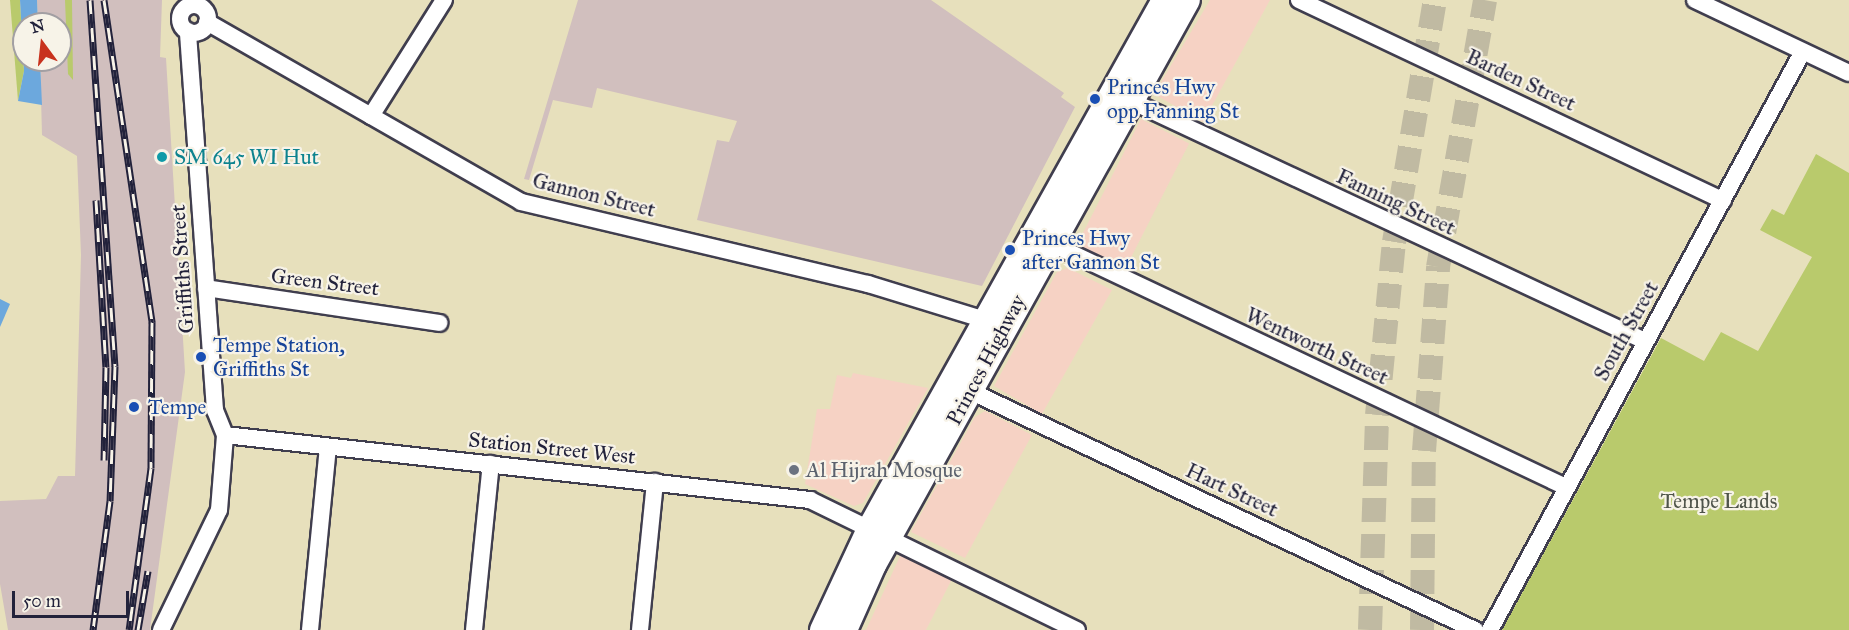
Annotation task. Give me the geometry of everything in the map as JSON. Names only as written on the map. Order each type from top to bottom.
[{"type":"highway","name":"Princes Highway","points":[[822,630],[995,323],[1164,0]]},
{"type":"highway","name":"Princes Highway","points":[[845,630],[879,532],[970,391],[995,323],[1050,243],[1129,100],[1188,0]]},
{"type":"street","points":[[371,116],[444,0]]},
{"type":"street","name":"Barden Street","points":[[1299,0],[1723,200]]},
{"type":"street","points":[[1695,0],[1722,6],[1802,53],[1849,73]]},
{"type":"street","points":[[186,3],[202,7],[207,22],[200,31],[188,31],[180,21],[186,3]]},
{"type":"street","name":"Gannon Street","points":[[207,22],[521,201],[868,284],[995,323]]},
{"type":"street","name":"Griffiths Street","points":[[161,630],[219,510],[225,435],[216,419],[188,31]]},
{"type":"street","name":"South Street","points":[[1490,630],[1802,53]]},
{"type":"street","name":"Fanning Street","points":[[1129,100],[1646,341]]},
{"type":"street","name":"Wentworth Street","points":[[1050,243],[1566,488]]},
{"type":"street","name":"Green Street","points":[[206,288],[439,323]]},
{"type":"street","name":"Hart Street","points":[[970,391],[1474,630]]},
{"type":"street","name":"Station Street West","points":[[225,435],[810,500],[879,532],[1069,628]]},
{"type":"street","points":[[310,630],[328,447]]},
{"type":"street","points":[[474,630],[491,464]]},
{"type":"street","points":[[640,630],[655,482]]},
{"type":"shaded area","points":[[37,0],[162,0],[160,57],[166,58],[185,372],[150,630],[8,630],[0,584],[0,501],[46,499],[58,476],[75,476],[81,255],[77,156],[42,135],[40,72],[72,72],[72,12],[38,12]]},
{"type":"shaded area","points":[[578,0],[931,0],[1064,93],[1061,97],[1075,107],[982,286],[697,220],[717,140],[729,142],[737,121],[597,88],[592,108],[553,100],[529,180],[524,179]]},
{"type":"shaded area","points":[[1210,0],[1270,0],[1203,122],[1154,94]]},
{"type":"shaded area","points":[[1141,119],[1189,144],[1125,270],[1077,246]]},
{"type":"shaded area","points":[[1068,268],[1112,290],[1042,414],[994,386],[1057,272]]},
{"type":"shaded area","points":[[853,373],[928,388],[863,503],[854,506],[805,484],[817,409],[830,409],[837,375],[851,378]]},
{"type":"shaded area","points":[[985,411],[1032,435],[965,558],[911,532],[975,417]]},
{"type":"shaded area","points":[[901,554],[952,579],[926,630],[866,630]]},
{"type":"green space","points":[[10,0],[20,0],[21,12],[12,12],[12,25]]},
{"type":"green space","points":[[65,0],[72,0],[73,80],[68,72],[72,72],[72,12],[65,12]]},
{"type":"green space","points":[[16,72],[24,72],[18,101]]},
{"type":"green space","name":"Tempe Lands","points":[[1816,154],[1849,173],[1849,630],[1502,630],[1661,338],[1704,361],[1721,332],[1758,351],[1812,257],[1760,230],[1772,209],[1784,215]]},
{"type":"water","points":[[20,0],[37,0],[38,12],[21,12]]},
{"type":"water","points":[[24,72],[41,72],[42,105],[18,101]]},
{"type":"water","points":[[0,299],[10,304],[0,327]]},
{"type":"tunnel","points":[[1370,630],[1377,415],[1394,242],[1435,0]]},
{"type":"tunnel","points":[[1422,630],[1424,451],[1438,267],[1485,0]]},
{"type":"railway","points":[[90,0],[115,366],[110,501],[93,630]]},
{"type":"railway","points":[[104,0],[152,322],[151,468],[129,630]]},
{"type":"railway","points":[[96,200],[106,367],[104,460]]},
{"type":"railway","points":[[138,630],[148,571]]},
{"type":"place","name":"Princes Hwy opp Fanning St","points":[[1095,99]]},
{"type":"place","name":"SM 645 WI Hut","points":[[162,157]]},
{"type":"place","name":"Princes Hwy after Gannon St","points":[[1010,250]]},
{"type":"place","name":"Tempe Station, Griffiths St","points":[[201,357]]},
{"type":"place","name":"Tempe","points":[[134,407]]},
{"type":"place","name":"Al Hijrah Mosque","points":[[794,470]]}]
